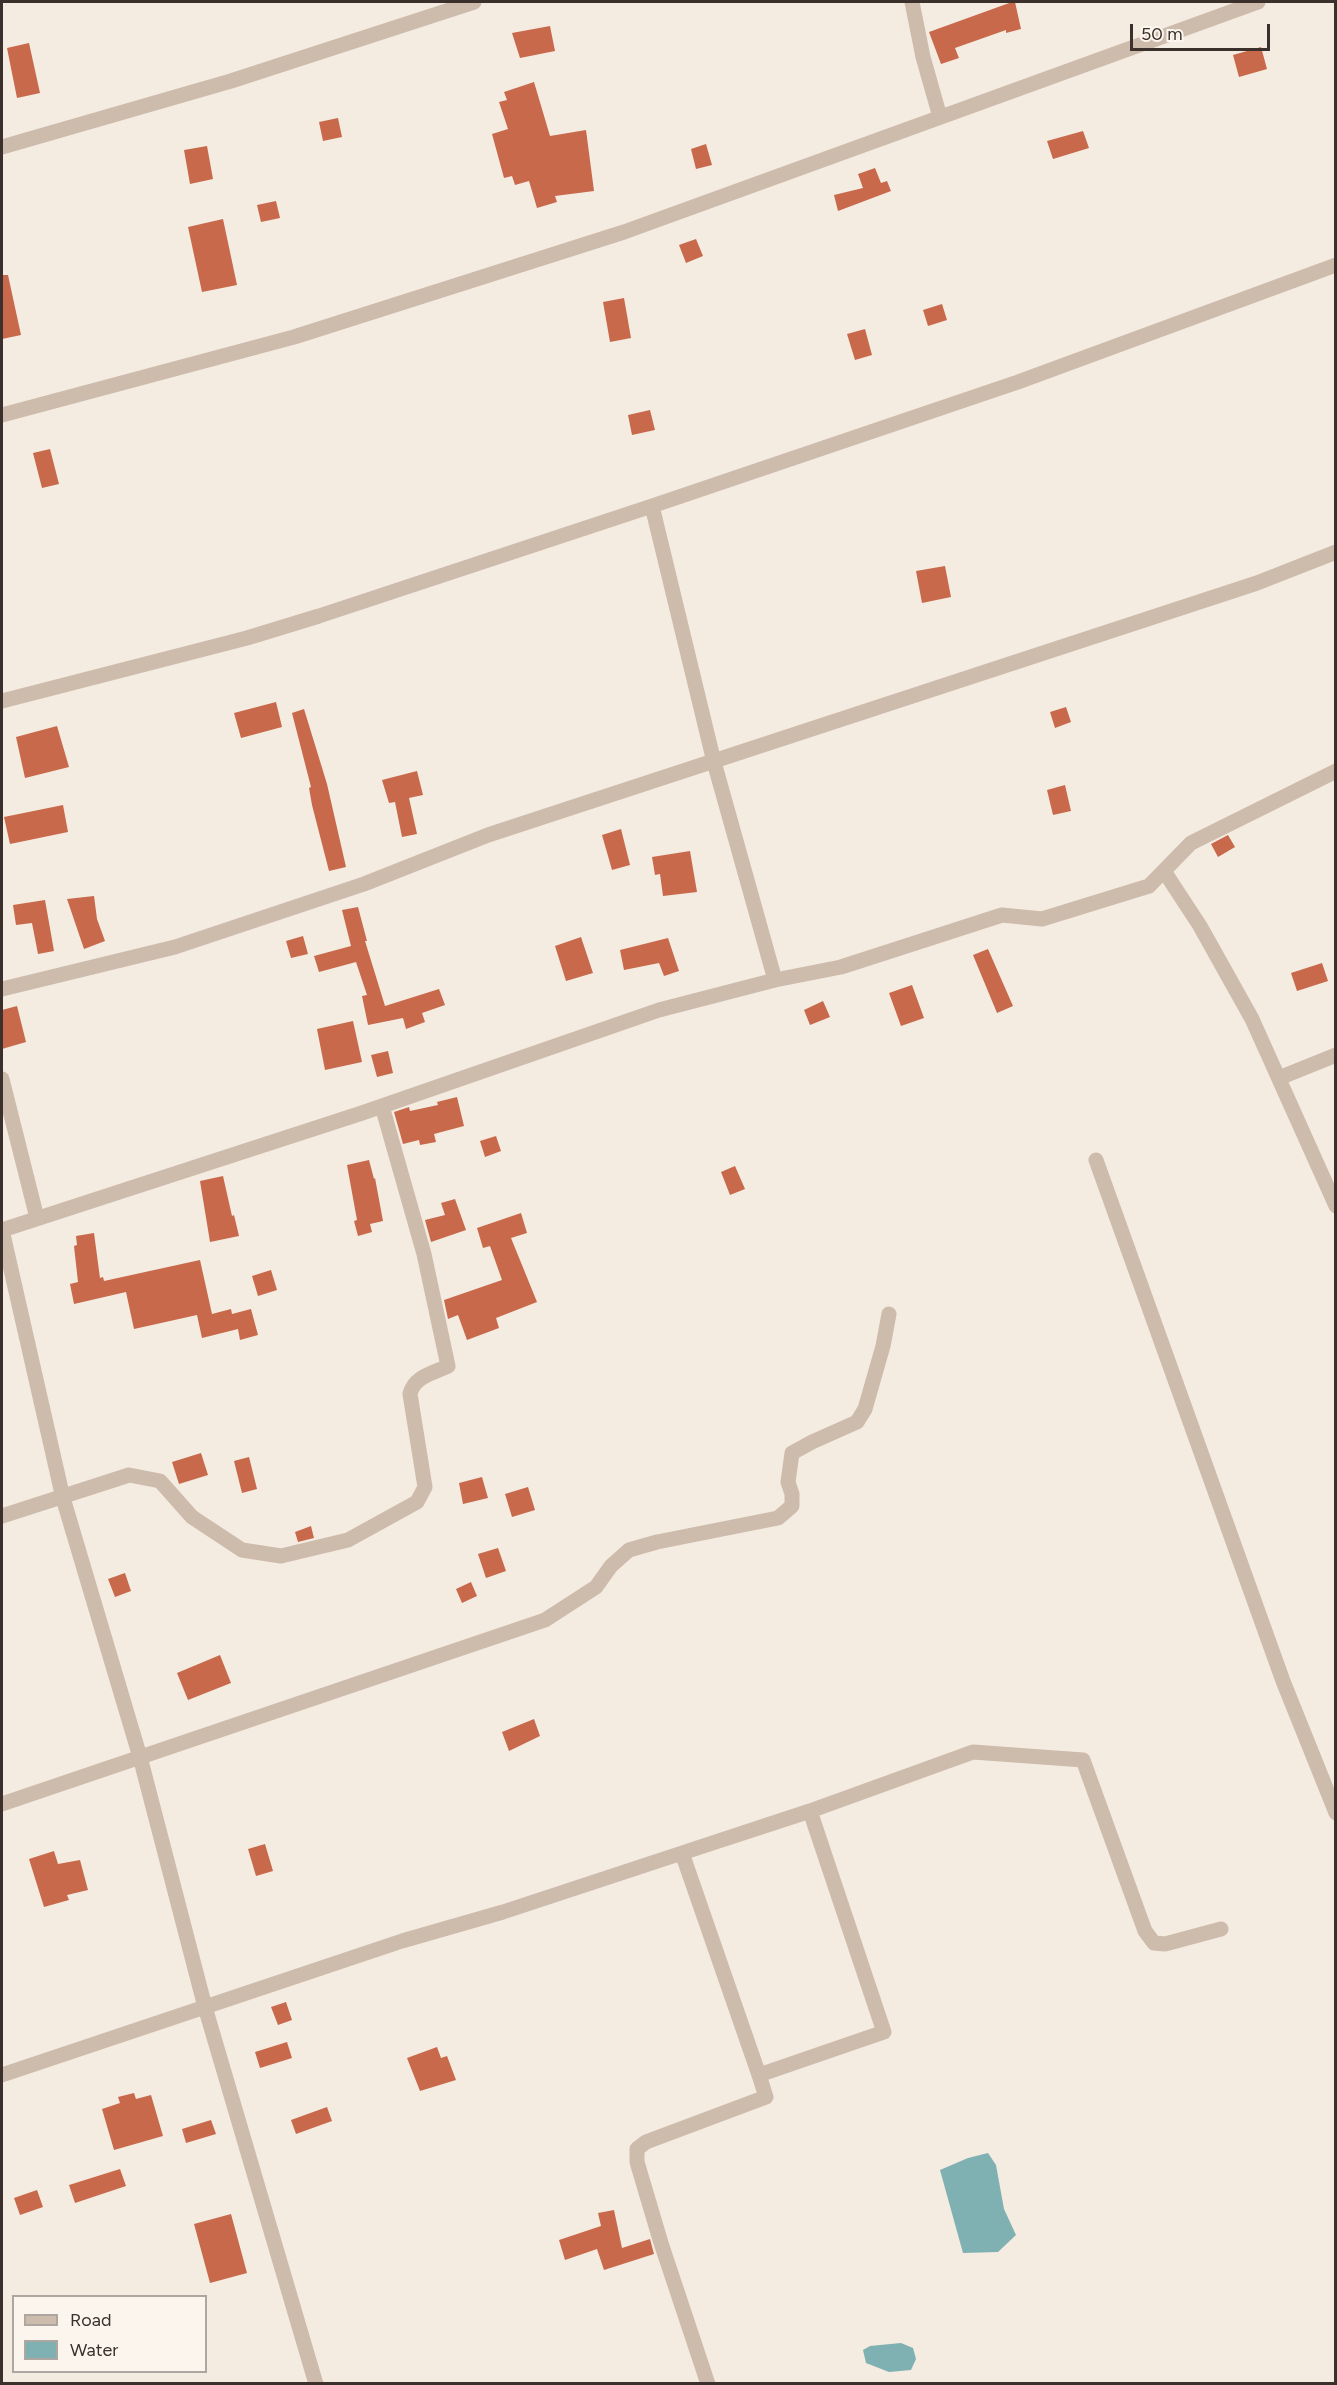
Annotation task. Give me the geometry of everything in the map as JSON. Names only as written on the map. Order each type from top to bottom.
[{"type":"street","points":[[2,147],[231,81],[474,2]]},
{"type":"street","points":[[912,2],[923,57],[940,117]]},
{"type":"street","points":[[2,416],[261,346],[624,232],[1258,2]]},
{"type":"street","points":[[2,701],[247,638],[652,506],[1018,382],[1335,265]]},
{"type":"street","points":[[652,506],[714,762],[775,980]]},
{"type":"street","points":[[2,989],[175,947],[364,884],[488,834],[1257,583],[1335,552]]},
{"type":"street","points":[[316,2384],[205,2007],[140,1756],[63,1498],[2,1230],[382,1106],[659,1010],[775,980],[841,967],[1002,915],[1042,919],[1149,886],[1191,843],[1335,771]]},
{"type":"street","points":[[1164,871],[1200,926],[1247,1009],[1335,1206]]},
{"type":"street","points":[[1279,1078],[1335,1055]]},
{"type":"street","points":[[2,1079],[38,1218]]},
{"type":"street","points":[[2,1516],[129,1475],[160,1481],[192,1517],[220,1538],[242,1550],[281,1556],[348,1540],[417,1502],[425,1487],[410,1394],[417,1380],[448,1366],[424,1254],[382,1106]]},
{"type":"street","points":[[1096,1160],[1282,1681],[1335,1813]]},
{"type":"street","points":[[2,1804],[545,1620],[596,1587],[611,1566],[629,1550],[657,1542],[778,1518],[792,1506],[792,1494],[788,1482],[792,1454],[856,1422],[865,1409],[883,1346],[889,1314]]},
{"type":"street","points":[[2,2075],[402,1941],[503,1912],[810,1811],[973,1752],[1083,1760],[1145,1931],[1154,1943],[1166,1944],[1221,1929]]},
{"type":"street","points":[[759,2075],[884,2032],[810,1811]]},
{"type":"street","points":[[682,1853],[766,2097],[646,2142],[637,2149],[637,2162],[661,2243],[708,2384]]},
{"type":"water","points":[[988,2153],[996,2165],[1004,2209],[1016,2235],[998,2252],[963,2253],[940,2170],[968,2158]]},
{"type":"water","points":[[901,2343],[913,2348],[916,2359],[911,2370],[889,2372],[866,2363],[863,2350],[870,2346]]},
{"type":"building","points":[[1015,2],[1021,29],[1006,33],[1006,30],[955,48],[959,58],[941,64],[929,32]]},
{"type":"building","points":[[550,26],[555,51],[520,58],[512,33]]},
{"type":"building","points":[[29,43],[40,93],[17,98],[7,48]]},
{"type":"building","points":[[1261,47],[1267,69],[1239,77],[1233,55]]},
{"type":"building","points":[[534,82],[550,136],[586,130],[594,191],[555,196],[557,202],[537,208],[529,181],[515,185],[512,176],[504,178],[492,134],[508,129],[499,102],[507,100],[504,92]]},
{"type":"building","points":[[338,118],[342,137],[323,141],[319,122]]},
{"type":"building","points":[[1083,131],[1089,148],[1053,159],[1047,141]]},
{"type":"building","points":[[706,144],[712,165],[696,169],[691,149]]},
{"type":"building","points":[[207,146],[213,179],[190,184],[184,150]]},
{"type":"building","points":[[875,168],[881,183],[887,181],[891,191],[838,211],[834,195],[863,188],[858,174]]},
{"type":"building","points":[[276,201],[280,218],[261,222],[257,205]]},
{"type":"building","points":[[223,219],[237,285],[202,292],[188,227]]},
{"type":"building","points":[[696,239],[703,256],[686,263],[679,245]]},
{"type":"building","points":[[2,275],[8,275],[21,335],[2,339]]},
{"type":"building","points":[[624,298],[631,338],[610,342],[603,302]]},
{"type":"building","points":[[942,304],[947,320],[928,326],[923,310]]},
{"type":"building","points":[[865,329],[872,355],[855,360],[847,334]]},
{"type":"building","points":[[650,410],[655,430],[632,435],[628,415]]},
{"type":"building","points":[[50,449],[59,484],[42,488],[33,453]]},
{"type":"building","points":[[945,566],[951,597],[922,603],[916,571]]},
{"type":"building","points":[[276,702],[282,727],[241,738],[234,713]]},
{"type":"building","points":[[1066,707],[1071,722],[1055,728],[1050,712]]},
{"type":"building","points":[[304,709],[327,784],[346,867],[329,871],[292,713]]},
{"type":"building","points":[[57,726],[69,767],[25,778],[16,737]]},
{"type":"building","points":[[417,771],[423,795],[409,798],[417,834],[402,837],[395,802],[389,803],[382,780]]},
{"type":"building","points":[[1065,785],[1071,811],[1053,815],[1047,790]]},
{"type":"building","points":[[63,805],[68,832],[10,844],[4,817]]},
{"type":"building","points":[[621,829],[630,865],[612,870],[602,835]]},
{"type":"building","points":[[1228,835],[1235,847],[1218,857],[1211,844]]},
{"type":"building","points":[[690,851],[697,892],[663,896],[660,874],[655,875],[652,857]]},
{"type":"building","points":[[94,896],[97,919],[105,941],[84,949],[67,899]]},
{"type":"building","points":[[45,900],[54,951],[38,954],[32,923],[16,925],[13,905]]},
{"type":"building","points":[[358,907],[367,941],[365,941],[385,1006],[439,989],[445,1005],[422,1013],[425,1022],[406,1029],[403,1018],[368,1025],[362,996],[367,995],[356,962],[319,972],[314,956],[351,946],[342,910]]},
{"type":"building","points":[[303,936],[308,954],[291,958],[286,941]]},
{"type":"building","points":[[581,937],[593,973],[566,981],[555,946]]},
{"type":"building","points":[[668,938],[679,971],[664,976],[659,963],[624,970],[620,950]]},
{"type":"building","points":[[988,949],[1013,1006],[997,1013],[973,955]]},
{"type":"building","points":[[1322,963],[1328,981],[1297,991],[1291,973]]},
{"type":"building","points":[[912,985],[924,1018],[901,1026],[889,993]]},
{"type":"building","points":[[823,1001],[830,1017],[810,1025],[804,1010]]},
{"type":"building","points":[[17,1006],[26,1042],[2,1049],[2,1010]]},
{"type":"building","points":[[353,1021],[362,1062],[325,1070],[317,1029]]},
{"type":"building","points":[[388,1051],[393,1073],[377,1077],[371,1055]]},
{"type":"building","points":[[457,1097],[464,1126],[434,1134],[436,1142],[420,1145],[419,1140],[403,1144],[394,1112],[409,1107],[410,1111],[438,1105],[437,1102]]},
{"type":"building","points":[[496,1136],[501,1151],[485,1157],[480,1141]]},
{"type":"building","points":[[369,1160],[375,1178],[383,1221],[370,1224],[372,1232],[358,1236],[347,1165]]},
{"type":"building","points":[[735,1166],[745,1189],[730,1195],[721,1172]]},
{"type":"building","points":[[223,1176],[239,1236],[210,1242],[200,1181]]},
{"type":"building","points":[[455,1199],[466,1230],[431,1242],[425,1220],[445,1215],[441,1203]]},
{"type":"building","points":[[521,1213],[527,1233],[511,1238],[537,1302],[496,1318],[499,1328],[467,1340],[458,1315],[448,1319],[444,1300],[502,1280],[490,1246],[483,1248],[477,1228]]},
{"type":"building","points":[[94,1233],[100,1278],[103,1277],[104,1281],[200,1260],[212,1314],[231,1309],[232,1314],[251,1309],[258,1335],[240,1340],[238,1329],[202,1338],[197,1315],[134,1329],[126,1292],[74,1304],[70,1284],[78,1282],[74,1246],[77,1245],[76,1236]]},
{"type":"building","points":[[271,1270],[277,1290],[258,1296],[252,1276]]},
{"type":"building","points":[[201,1453],[208,1475],[179,1484],[172,1462]]},
{"type":"building","points":[[249,1457],[257,1489],[242,1493],[234,1461]]},
{"type":"building","points":[[482,1477],[488,1498],[463,1504],[459,1483]]},
{"type":"building","points":[[528,1487],[535,1510],[512,1517],[505,1494]]},
{"type":"building","points":[[311,1526],[314,1538],[298,1542],[295,1532]]},
{"type":"building","points":[[498,1548],[506,1571],[486,1578],[478,1554]]},
{"type":"building","points":[[125,1573],[131,1591],[115,1597],[108,1579]]},
{"type":"building","points":[[471,1582],[477,1596],[462,1603],[456,1589]]},
{"type":"building","points":[[220,1655],[231,1683],[188,1700],[177,1673]]},
{"type":"building","points":[[534,1719],[540,1736],[509,1751],[502,1732]]},
{"type":"building","points":[[265,1844],[273,1871],[256,1876],[248,1849]]},
{"type":"building","points":[[54,1851],[58,1864],[80,1860],[88,1890],[67,1895],[69,1900],[44,1907],[29,1859]]},
{"type":"building","points":[[286,2002],[292,2020],[278,2025],[271,2007]]},
{"type":"building","points":[[287,2042],[292,2058],[260,2068],[255,2052]]},
{"type":"building","points":[[437,2047],[441,2058],[447,2056],[456,2080],[420,2091],[407,2058]]},
{"type":"building","points":[[134,2093],[136,2099],[151,2095],[163,2136],[114,2150],[102,2109],[120,2103],[118,2097]]},
{"type":"building","points":[[327,2107],[332,2121],[296,2134],[291,2120]]},
{"type":"building","points":[[211,2120],[216,2134],[186,2143],[182,2129]]},
{"type":"building","points":[[120,2169],[126,2186],[75,2203],[69,2185]]},
{"type":"building","points":[[37,2190],[43,2207],[20,2215],[14,2198]]},
{"type":"building","points":[[614,2210],[622,2248],[650,2239],[654,2254],[604,2270],[597,2249],[565,2260],[559,2240],[601,2226],[598,2213]]},
{"type":"building","points":[[231,2214],[247,2273],[210,2283],[194,2224]]}]
